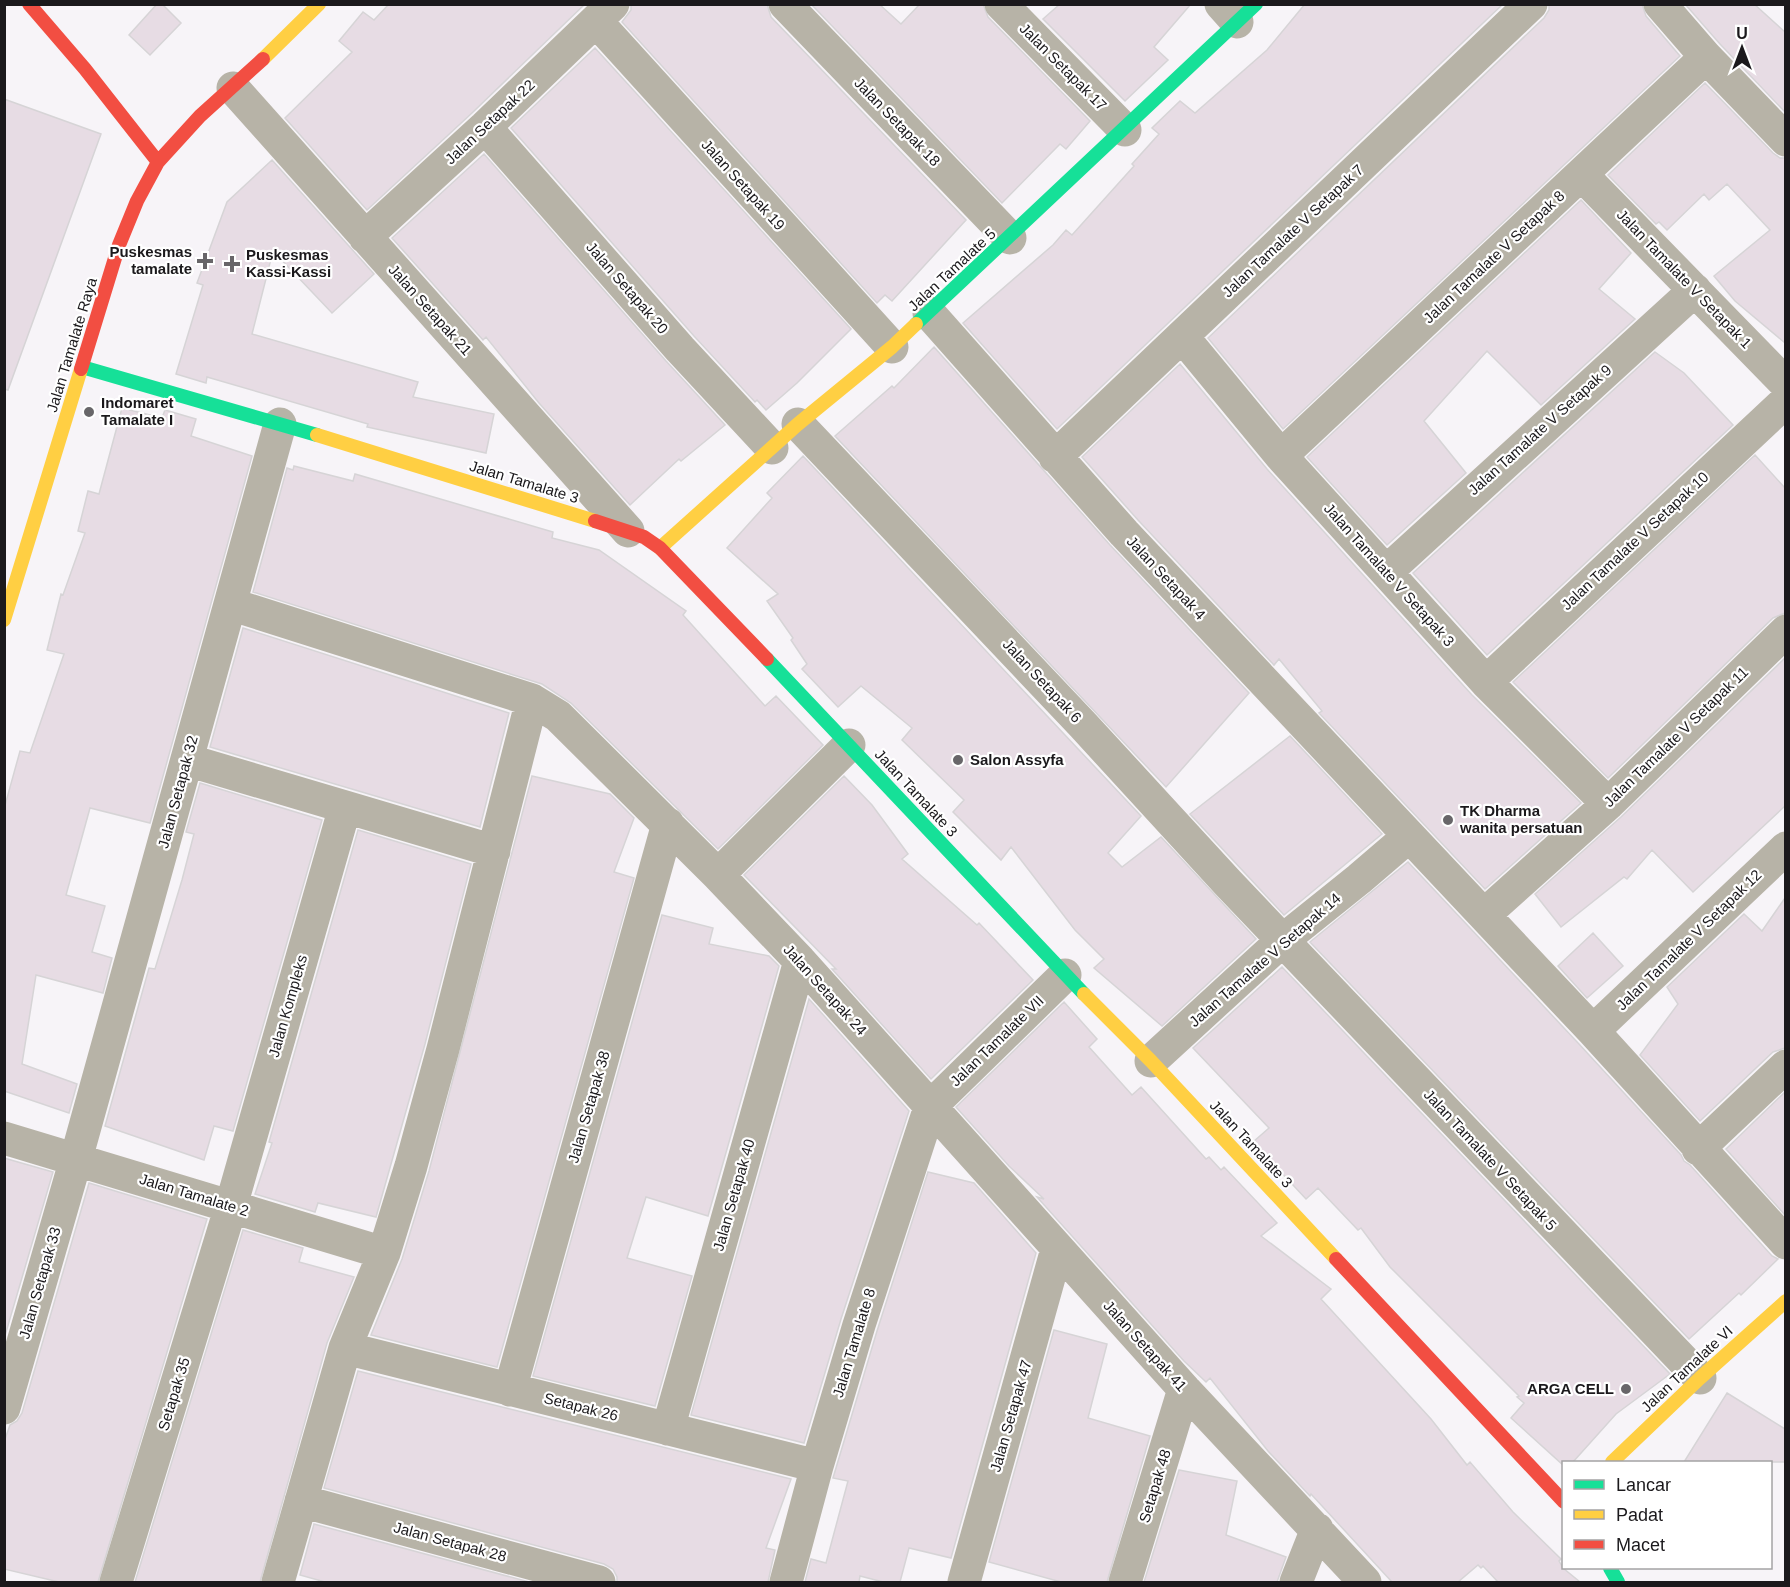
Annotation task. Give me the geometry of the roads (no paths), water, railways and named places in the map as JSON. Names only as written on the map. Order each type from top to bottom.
[{"type":"street","points":[[29,4],[85,69],[158,162]]},
{"type":"street","name":"Jalan Tamalate Raya","points":[[4,620],[10,580],[82,368],[119,245],[137,201],[158,162],[200,116],[233,88],[319,4]]},
{"type":"street","name":"Jalan Setapak 18","points":[[785,4],[1010,238]]},
{"type":"street","name":"Jalan Setapak 17","points":[[1000,4],[1125,130]]},
{"type":"street","name":"Jalan Tamalate V Setapak 7","points":[[1055,457],[1531,4]]},
{"type":"street","points":[[1660,4],[1706,57],[1785,140]]},
{"type":"street","name":"Jalan Tamalate 5","points":[[660,548],[798,424],[892,348],[1125,130],[1238,10]]},
{"type":"street","name":"Jalan Setapak 22","points":[[365,237],[485,127],[604,13]]},
{"type":"street","name":"Jalan Setapak 19","points":[[604,13],[892,348]]},
{"type":"street","name":"Jalan Tamalate V Setapak 8","points":[[1281,456],[1706,57]]},
{"type":"street","name":"Jalan Setapak 21","points":[[233,88],[628,531]]},
{"type":"street","name":"Jalan Setapak 20","points":[[485,127],[680,349],[772,448]]},
{"type":"street","name":"Jalan Tamalate V Setapak 1","points":[[1582,175],[1785,384]]},
{"type":"street","name":"Jalan Tamalate V Setapak 9","points":[[1386,572],[1695,290]]},
{"type":"street","name":"Jalan Setapak 4","points":[[929,313],[1055,457],[1408,837],[1593,1031],[1785,1243]]},
{"type":"street","name":"Jalan Tamalate V Setapak 3","points":[[1182,336],[1281,456],[1486,682],[1608,804]]},
{"type":"street","name":"Jalan Tamalate 3","points":[[82,368],[280,424],[628,531],[644,537],[660,548],[1065,975],[1151,1061],[1562,1501]]},
{"type":"street","name":"Jalan Tamalate V Setapak 10","points":[[1486,682],[1785,401]]},
{"type":"street","name":"Jalan Setapak 32","points":[[76,1159],[280,424]]},
{"type":"street","name":"Jalan Setapak 6","points":[[798,424],[1075,716],[1283,940]]},
{"type":"street","name":"Jalan Setapak 24","points":[[230,604],[532,700],[558,716],[718,875],[800,962],[930,1107]]},
{"type":"street","name":"Jalan Tamalate V Setapak 11","points":[[1484,915],[1608,804],[1785,631]]},
{"type":"street","points":[[278,1582],[345,1348],[384,1252],[411,1166],[444,1049],[532,700]]},
{"type":"street","points":[[718,875],[849,745]]},
{"type":"street","points":[[187,759],[494,851]]},
{"type":"street","name":"Jalan Kompleks","points":[[231,1206],[345,807]]},
{"type":"street","name":"Jalan Setapak 38","points":[[510,1390],[668,824]]},
{"type":"street","name":"Jalan Tamalate V Setapak 14","points":[[1151,1061],[1283,940],[1408,837]]},
{"type":"street","name":"Jalan Tamalate V Setapak 12","points":[[1593,1031],[1785,848]]},
{"type":"street","name":"Jalan Tamalate V Setapak 5","points":[[1283,940],[1545,1218],[1700,1378]]},
{"type":"street","name":"Jalan Setapak 40","points":[[668,1429],[800,962]]},
{"type":"street","name":"Jalan Tamalate VII","points":[[930,1107],[1065,975]]},
{"type":"street","points":[[1698,1149],[1785,1066]]},
{"type":"street","name":"Jalan Setapak 41","points":[[930,1107],[1184,1389],[1365,1582]]},
{"type":"street","name":"Jalan Tamalate 8","points":[[786,1582],[817,1466],[859,1326],[930,1107]]},
{"type":"street","name":"Jalan Tamalate 2","points":[[4,1138],[384,1252]]},
{"type":"street","name":"Jalan Setapak 33","points":[[4,1408],[76,1159]]},
{"type":"street","name":"Setapak 35","points":[[116,1582],[231,1206]]},
{"type":"street","name":"Jalan Setapak 47","points":[[964,1582],[1057,1250]]},
{"type":"street","name":"Jalan Tamalate VI","points":[[1613,1461],[1785,1301]]},
{"type":"street","name":"Setapak 26","points":[[345,1348],[817,1466]]},
{"type":"street","name":"Setapak 48","points":[[1125,1582],[1184,1389]]},
{"type":"street","name":"Jalan Setapak 28","points":[[301,1501],[599,1582]]},
{"type":"street","points":[[1296,1582],[1317,1529]]},
{"type":"place","name":"Puskesmas tamalate","points":[[205,261]]},
{"type":"place","name":"Puskesmas Kassi-Kassi","points":[[232,264]]},
{"type":"place","name":"Indomaret Tamalate I","points":[[89,412]]},
{"type":"place","name":"Salon Assyfa","points":[[958,760]]},
{"type":"place","name":"TK Dharma wanita persatuan","points":[[1448,820]]},
{"type":"place","name":"ARGA CELL","points":[[1626,1389]]}]
